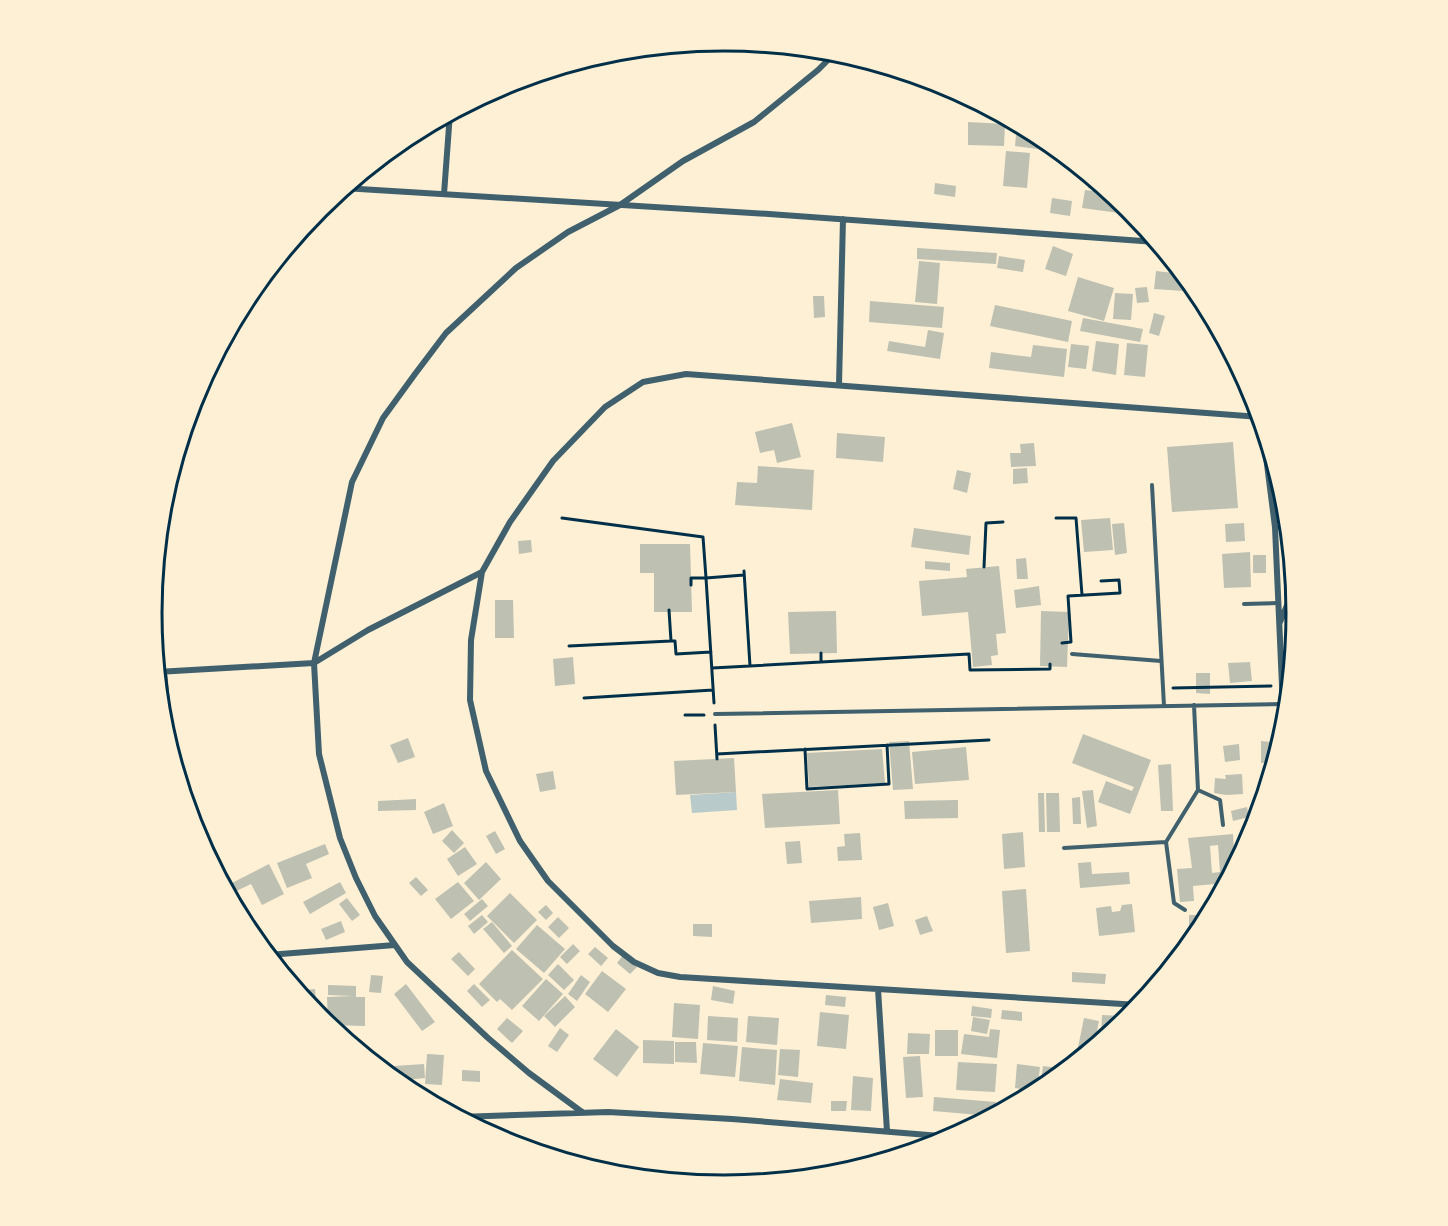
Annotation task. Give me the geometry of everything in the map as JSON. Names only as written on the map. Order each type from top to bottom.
[{"type":"street","points":[[582,1112],[529,1073],[454,1008],[407,962],[375,916],[340,838],[319,754],[314,663],[352,482],[383,418],[446,333],[516,268],[568,232],[620,205],[683,161],[754,122],[828,61]]},
{"type":"street","points":[[444,194],[449,123]]},
{"type":"street","points":[[354,190],[843,219],[1146,241]]},
{"type":"street","points":[[839,385],[843,219]]},
{"type":"street","points":[[1127,1004],[711,979],[658,973],[634,962],[612,946],[548,881],[520,841],[486,771],[470,700],[471,640],[482,572],[510,522],[553,461],[605,407],[643,382],[686,374],[1250,416]]},
{"type":"street","points":[[1268,472],[1275,528],[1282,680]]},
{"type":"street","points":[[165,671],[314,663],[368,630],[482,572]]},
{"type":"street","points":[[1279,623],[1286,607]]},
{"type":"street","points":[[277,954],[395,945]]},
{"type":"street","points":[[878,989],[887,1131]]},
{"type":"street","points":[[474,1116],[582,1112],[732,1119],[931,1135]]},
{"type":"lane","points":[[1152,485],[1164,706]]},
{"type":"lane","points":[[1244,603],[1278,603]]},
{"type":"lane","points":[[1072,654],[1161,661]]},
{"type":"lane","points":[[715,714],[1278,704]]},
{"type":"lane","points":[[1185,910],[1174,903],[1166,842],[1198,790],[1194,705]]},
{"type":"lane","points":[[1198,790],[1220,800],[1223,825]]},
{"type":"lane","points":[[1064,848],[1166,842]]},
{"type":"path","points":[[562,518],[703,537],[717,756],[989,740]]},
{"type":"path","points":[[1056,518],[1076,518],[1082,595]]},
{"type":"path","points":[[984,567],[986,523],[1003,522]]},
{"type":"path","points":[[691,585],[691,578],[744,573],[750,666]]},
{"type":"path","points":[[1062,643],[1071,642],[1068,596],[1120,593],[1119,580],[1101,581]]},
{"type":"path","points":[[669,610],[671,641]]},
{"type":"path","points":[[569,646],[675,641],[676,654],[711,652]]},
{"type":"path","points":[[820,653],[821,663]]},
{"type":"path","points":[[712,668],[969,654],[970,670],[1050,669],[1050,664]]},
{"type":"path","points":[[1163,688],[1281,686]]},
{"type":"path","points":[[584,698],[713,690]]},
{"type":"path","points":[[685,716],[715,714]]},
{"type":"path","points":[[806,750],[807,789],[889,784],[887,745]]},
{"type":"shaded area","points":[[736,792],[737,810],[692,813],[690,795]]},
{"type":"building","points":[[968,122],[1005,126],[1004,146],[968,145]]},
{"type":"building","points":[[1016,133],[1041,149],[1015,146]]},
{"type":"building","points":[[1006,151],[1030,153],[1027,188],[1003,186]]},
{"type":"building","points":[[935,183],[956,186],[955,197],[934,194]]},
{"type":"building","points":[[1085,190],[1096,191],[1118,213],[1082,208]]},
{"type":"building","points":[[1052,198],[1072,201],[1070,216],[1050,213]]},
{"type":"building","points":[[1053,246],[1073,254],[1066,276],[1045,269]]},
{"type":"building","points":[[917,248],[997,253],[996,264],[917,259]]},
{"type":"building","points":[[999,256],[1025,260],[1023,272],[997,268]]},
{"type":"building","points":[[919,261],[940,263],[937,304],[915,302]]},
{"type":"building","points":[[1156,271],[1171,273],[1184,291],[1154,289]]},
{"type":"building","points":[[1078,277],[1114,288],[1104,321],[1068,311]]},
{"type":"building","points":[[1147,287],[1149,302],[1137,303],[1135,288]]},
{"type":"building","points":[[1115,293],[1133,294],[1131,320],[1113,319]]},
{"type":"building","points":[[813,296],[824,296],[825,317],[814,318]]},
{"type":"building","points":[[870,301],[944,307],[942,328],[869,322]]},
{"type":"building","points":[[995,305],[1072,321],[1068,342],[990,326]]},
{"type":"building","points":[[1154,313],[1165,316],[1159,336],[1149,333]]},
{"type":"building","points":[[1083,318],[1143,329],[1140,342],[1080,331]]},
{"type":"building","points":[[928,330],[944,333],[940,359],[887,351],[889,341],[925,347]]},
{"type":"building","points":[[1096,341],[1119,344],[1116,375],[1092,371]]},
{"type":"building","points":[[1127,343],[1148,345],[1145,377],[1124,375]]},
{"type":"building","points":[[1071,344],[1089,346],[1086,369],[1068,367]]},
{"type":"building","points":[[1033,345],[1067,349],[1064,377],[989,368],[991,352],[1031,357]]},
{"type":"building","points":[[792,423],[801,457],[777,463],[774,450],[760,453],[755,432]]},
{"type":"building","points":[[837,433],[885,437],[883,462],[836,458]]},
{"type":"building","points":[[1233,442],[1238,508],[1172,512],[1167,447]]},
{"type":"building","points":[[1034,443],[1036,466],[1011,467],[1010,453],[1021,453],[1020,444]]},
{"type":"building","points":[[758,466],[814,470],[812,510],[735,505],[737,482],[757,483]]},
{"type":"building","points":[[1027,468],[1028,483],[1013,484],[1013,469]]},
{"type":"building","points":[[957,470],[971,473],[967,493],[953,489]]},
{"type":"building","points":[[1110,518],[1113,550],[1084,552],[1081,520]]},
{"type":"building","points":[[1124,523],[1127,553],[1115,555],[1112,524]]},
{"type":"building","points":[[1244,523],[1245,541],[1226,542],[1225,524]]},
{"type":"building","points":[[914,528],[971,536],[969,555],[911,547]]},
{"type":"building","points":[[531,540],[532,552],[519,554],[518,541]]},
{"type":"building","points":[[640,544],[690,544],[692,612],[654,612],[654,573],[640,573]]},
{"type":"building","points":[[1250,552],[1251,587],[1224,588],[1222,554]]},
{"type":"building","points":[[1253,555],[1266,555],[1266,573],[1253,573]]},
{"type":"building","points":[[1026,558],[1028,579],[1017,579],[1016,559]]},
{"type":"building","points":[[925,561],[950,563],[950,571],[925,569]]},
{"type":"building","points":[[999,566],[1006,633],[996,634],[998,655],[991,656],[992,665],[973,667],[968,612],[922,616],[919,581],[967,577],[966,569]]},
{"type":"building","points":[[1039,586],[1041,605],[1016,608],[1014,590]]},
{"type":"building","points":[[495,600],[513,600],[514,638],[495,638]]},
{"type":"building","points":[[836,611],[837,653],[790,654],[788,612]]},
{"type":"building","points":[[1041,611],[1069,612],[1067,667],[1040,666]]},
{"type":"building","points":[[573,657],[575,684],[555,686],[553,659]]},
{"type":"building","points":[[1250,662],[1252,681],[1230,683],[1228,663]]},
{"type":"building","points":[[1196,673],[1210,673],[1210,694],[1196,693]]},
{"type":"building","points":[[1083,734],[1151,760],[1130,814],[1098,802],[1106,781],[1132,791],[1134,787],[1072,763]]},
{"type":"building","points":[[408,738],[415,757],[398,763],[390,745]]},
{"type":"building","points":[[909,741],[913,789],[893,790],[889,742]]},
{"type":"building","points":[[1261,741],[1271,742],[1265,763],[1261,763]]},
{"type":"building","points":[[1239,744],[1240,760],[1225,762],[1223,746]]},
{"type":"building","points":[[966,747],[969,780],[915,784],[912,752]]},
{"type":"building","points":[[882,749],[885,783],[809,787],[807,753]]},
{"type":"building","points":[[734,758],[736,792],[676,795],[674,761]]},
{"type":"building","points":[[1171,764],[1173,811],[1161,811],[1158,765]]},
{"type":"building","points":[[553,771],[556,789],[540,792],[536,774]]},
{"type":"building","points":[[1242,774],[1243,794],[1214,793],[1215,778],[1226,779],[1225,775]]},
{"type":"building","points":[[838,790],[840,824],[765,828],[762,794]]},
{"type":"building","points":[[1093,790],[1097,826],[1087,828],[1082,791]]},
{"type":"building","points":[[1038,793],[1044,793],[1045,832],[1039,832]]},
{"type":"building","points":[[1046,793],[1059,793],[1060,832],[1047,832]]},
{"type":"building","points":[[1080,797],[1081,824],[1073,824],[1072,798]]},
{"type":"building","points":[[416,799],[416,810],[378,811],[378,801]]},
{"type":"building","points":[[958,800],[958,818],[905,819],[904,801]]},
{"type":"building","points":[[444,803],[453,826],[433,834],[424,812]]},
{"type":"building","points":[[1247,807],[1248,814],[1247,817],[1233,821],[1231,811]]},
{"type":"building","points":[[452,830],[464,843],[454,853],[442,841]]},
{"type":"building","points":[[495,831],[505,849],[496,854],[486,836]]},
{"type":"building","points":[[1023,832],[1025,867],[1004,869],[1002,834]]},
{"type":"building","points":[[860,833],[862,860],[838,861],[837,847],[845,846],[844,834]]},
{"type":"building","points":[[1233,834],[1234,849],[1216,884],[1193,886],[1194,901],[1180,902],[1177,869],[1192,868],[1188,838]],"holes":[[[1218,845],[1220,872],[1212,873],[1210,846]]]},
{"type":"building","points":[[800,841],[802,863],[787,864],[785,842]]},
{"type":"building","points":[[325,844],[329,854],[306,864],[312,878],[287,888],[277,863]]},
{"type":"building","points":[[465,847],[477,864],[458,876],[447,859]]},
{"type":"building","points":[[486,862],[501,879],[479,900],[464,883]]},
{"type":"building","points":[[1091,862],[1092,874],[1129,872],[1130,884],[1080,888],[1078,863]]},
{"type":"building","points":[[269,864],[284,894],[262,905],[251,884],[236,891],[231,883]]},
{"type":"building","points":[[416,877],[428,890],[421,896],[409,883]]},
{"type":"building","points":[[340,882],[346,893],[310,914],[303,902]]},
{"type":"building","points":[[458,882],[474,901],[451,919],[435,899]]},
{"type":"building","points":[[1026,889],[1030,951],[1006,953],[1002,891]]},
{"type":"building","points":[[510,893],[537,920],[514,943],[487,916]]},
{"type":"building","points":[[861,897],[862,919],[811,923],[809,901]]},
{"type":"building","points":[[347,898],[360,915],[352,921],[339,904]]},
{"type":"building","points":[[482,899],[488,906],[470,921],[464,914]]},
{"type":"building","points":[[888,903],[894,926],[879,930],[873,907]]},
{"type":"building","points":[[1132,904],[1135,932],[1099,936],[1096,908],[1111,906],[1112,912],[1120,911],[1122,905]]},
{"type":"building","points":[[546,905],[553,913],[546,920],[538,912]]},
{"type":"building","points":[[482,915],[488,922],[474,934],[468,926]]},
{"type":"building","points":[[1189,915],[1197,915],[1191,925],[1189,928]]},
{"type":"building","points":[[927,916],[933,931],[920,935],[915,920]]},
{"type":"building","points":[[558,917],[569,928],[559,938],[548,927]]},
{"type":"building","points":[[341,921],[345,932],[326,940],[321,929]]},
{"type":"building","points":[[492,922],[512,946],[504,953],[483,929]]},
{"type":"building","points":[[693,924],[712,924],[712,937],[693,936]]},
{"type":"building","points":[[537,925],[565,949],[544,973],[516,949]]},
{"type":"building","points":[[573,944],[580,951],[567,964],[560,957]]},
{"type":"building","points":[[595,947],[608,958],[601,966],[588,954]]},
{"type":"building","points":[[512,950],[543,979],[512,1010],[500,999],[497,1002],[479,984]]},
{"type":"building","points":[[459,952],[475,969],[468,976],[451,959]]},
{"type":"building","points":[[623,955],[637,967],[630,974],[617,963]]},
{"type":"building","points":[[558,964],[574,980],[564,990],[548,975]]},
{"type":"building","points":[[602,971],[626,989],[608,1012],[585,994]]},
{"type":"building","points":[[1072,972],[1106,974],[1105,984],[1072,982]]},
{"type":"building","points":[[371,975],[383,976],[381,993],[369,992]]},
{"type":"building","points":[[581,975],[590,982],[577,1001],[568,994]]},
{"type":"building","points":[[546,979],[563,994],[539,1021],[522,1006]]},
{"type":"building","points":[[406,984],[435,1022],[422,1031],[394,994]]},
{"type":"building","points":[[474,984],[490,1000],[482,1007],[467,991]]},
{"type":"building","points":[[328,985],[356,986],[356,997],[365,997],[365,1026],[342,1025],[327,1010],[327,997],[353,996],[328,995]]},
{"type":"building","points":[[713,986],[735,991],[733,1004],[711,1000]]},
{"type":"building","points":[[315,989],[316,999],[307,990]]},
{"type":"building","points":[[826,995],[846,997],[845,1007],[825,1005]]},
{"type":"building","points":[[565,996],[575,1007],[555,1027],[544,1016]]},
{"type":"building","points":[[674,1003],[700,1005],[698,1039],[672,1037]]},
{"type":"building","points":[[972,1006],[992,1009],[991,1018],[971,1016]]},
{"type":"building","points":[[1002,1010],[1022,1012],[1022,1021],[1001,1019]]},
{"type":"building","points":[[820,1012],[849,1015],[846,1049],[817,1046]]},
{"type":"building","points":[[1102,1015],[1115,1016],[1101,1030]]},
{"type":"building","points":[[708,1016],[738,1018],[737,1042],[707,1040]]},
{"type":"building","points":[[748,1016],[779,1018],[777,1045],[746,1042]]},
{"type":"building","points":[[973,1017],[990,1020],[987,1034],[971,1031]]},
{"type":"building","points":[[507,1018],[523,1031],[512,1043],[497,1029]]},
{"type":"building","points":[[1084,1018],[1099,1021],[1096,1035],[1077,1050]]},
{"type":"building","points":[[560,1028],[569,1035],[557,1052],[548,1046]]},
{"type":"building","points":[[616,1029],[639,1047],[617,1077],[593,1059]]},
{"type":"building","points":[[990,1029],[1000,1030],[997,1058],[961,1054],[964,1034],[989,1037]]},
{"type":"building","points":[[935,1030],[958,1030],[958,1056],[935,1056]]},
{"type":"building","points":[[908,1033],[930,1034],[929,1054],[907,1054]]},
{"type":"building","points":[[643,1040],[674,1041],[674,1064],[643,1063]]},
{"type":"building","points":[[675,1042],[696,1042],[697,1063],[675,1062]]},
{"type":"building","points":[[703,1043],[738,1046],[735,1077],[700,1074]]},
{"type":"building","points":[[742,1047],[777,1050],[775,1085],[739,1081]]},
{"type":"building","points":[[780,1049],[800,1050],[798,1077],[778,1075]]},
{"type":"building","points":[[427,1054],[444,1055],[442,1085],[425,1084]]},
{"type":"building","points":[[920,1056],[923,1097],[906,1098],[903,1057]]},
{"type":"building","points":[[958,1062],[997,1064],[995,1092],[956,1090]]},
{"type":"building","points":[[424,1064],[425,1078],[411,1079],[392,1066]]},
{"type":"building","points":[[1017,1064],[1040,1067],[1039,1078],[1022,1089],[1015,1088]]},
{"type":"building","points":[[1043,1066],[1054,1067],[1042,1076]]},
{"type":"building","points":[[462,1070],[480,1071],[480,1082],[462,1081]]},
{"type":"building","points":[[853,1076],[873,1078],[871,1111],[851,1110]]},
{"type":"building","points":[[780,1079],[813,1083],[811,1103],[777,1100]]},
{"type":"building","points":[[934,1097],[996,1102],[996,1105],[977,1115],[933,1111]]},
{"type":"building","points":[[831,1101],[847,1101],[846,1111],[831,1111]]}]
